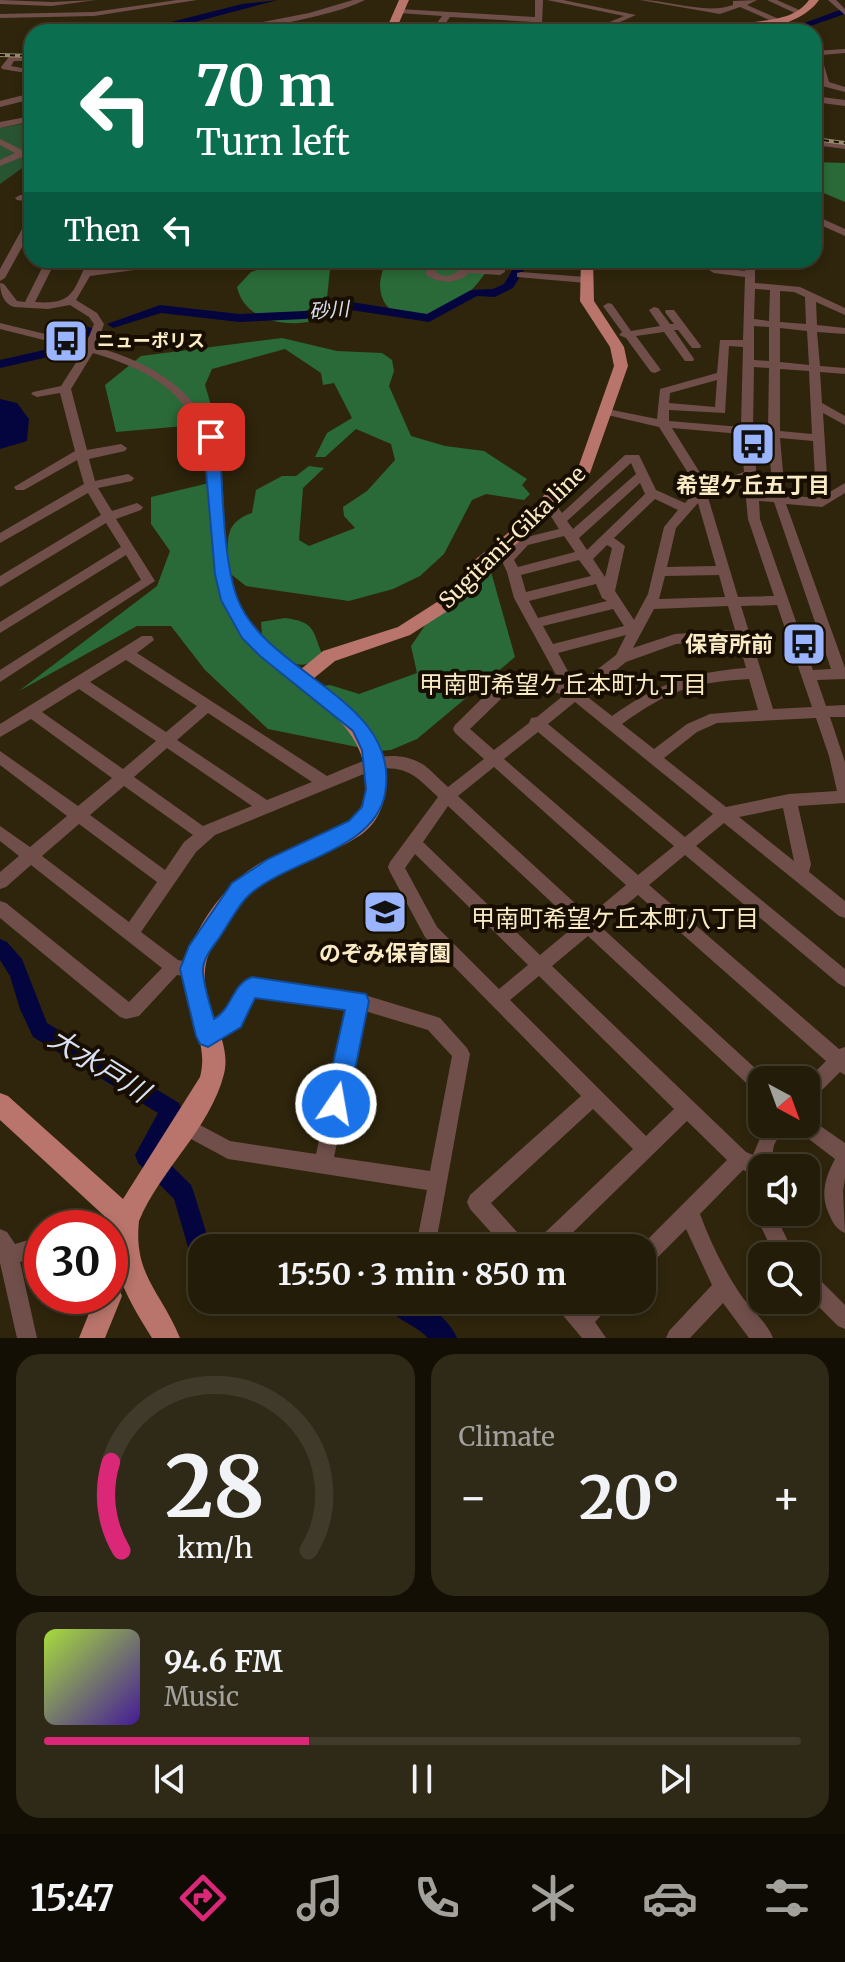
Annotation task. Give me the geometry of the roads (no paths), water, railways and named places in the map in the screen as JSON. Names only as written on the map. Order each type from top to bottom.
[{"type":"main road","points":[[393,24],[404,0]]},
{"type":"main road","points":[[760,24],[802,13],[814,0]]},
{"type":"main road","name":"Sugitani-Gika line","points":[[301,679],[329,656],[404,631],[425,620],[467,583],[482,563],[526,527],[548,502],[585,470],[621,366],[612,337],[587,301],[587,268]]},
{"type":"main road","points":[[128,1211],[185,1126],[211,1078],[214,1064],[208,1036],[183,968],[240,890],[258,874],[335,840],[367,817],[376,789],[375,763],[367,736],[360,726],[301,679]]},
{"type":"main road","points":[[0,1104],[106,1210]]},
{"type":"main road","points":[[128,1301],[167,1338]]},
{"type":"main road","points":[[92,1338],[104,1314]]},
{"type":"street","points":[[8,2],[92,0]]},
{"type":"street","points":[[155,0],[164,5]]},
{"type":"street","points":[[260,24],[326,12],[361,0]]},
{"type":"street","points":[[538,24],[539,0]]},
{"type":"street","points":[[551,0],[632,15],[610,24]]},
{"type":"street","points":[[644,0],[679,2],[720,12],[753,0]]},
{"type":"street","points":[[726,0],[777,20]]},
{"type":"street","points":[[771,0],[802,13]]},
{"type":"street","points":[[832,0],[844,12]]},
{"type":"street","points":[[0,16],[82,15],[197,2]]},
{"type":"street","points":[[444,24],[455,9],[448,4]]},
{"type":"street","points":[[399,11],[451,15],[503,13],[533,24]]},
{"type":"street","points":[[822,53],[845,51]]},
{"type":"street","points":[[0,53],[24,56]]},
{"type":"street","points":[[2,67],[12,59],[24,58]]},
{"type":"street","points":[[2,67],[24,71]]},
{"type":"street","points":[[822,75],[825,84],[845,90]]},
{"type":"street","points":[[0,104],[24,98]]},
{"type":"street","points":[[822,100],[845,103]]},
{"type":"street","points":[[0,125],[24,120]]},
{"type":"street","points":[[0,142],[24,155]]},
{"type":"street","points":[[822,143],[845,146]]},
{"type":"street","points":[[0,163],[21,154]]},
{"type":"street","points":[[20,198],[24,198]]},
{"type":"street","points":[[822,222],[845,233]]},
{"type":"street","points":[[0,278],[24,234]]},
{"type":"street","points":[[29,305],[47,268]]},
{"type":"street","points":[[0,286],[14,304],[61,306],[72,302],[89,268]]},
{"type":"street","points":[[86,274],[114,268]]},
{"type":"street","points":[[431,268],[430,273],[438,279],[455,278],[465,268]]},
{"type":"street","points":[[482,268],[500,272],[500,268]]},
{"type":"street","points":[[730,268],[750,280],[775,288],[796,289],[845,312]]},
{"type":"street","points":[[498,1000],[724,814],[789,800],[845,796],[821,712],[750,496],[747,431],[750,268]]},
{"type":"street","points":[[521,275],[586,280]]},
{"type":"street","points":[[775,288],[774,434],[779,498],[843,674],[808,675]]},
{"type":"street","points":[[810,295],[822,503]]},
{"type":"street","points":[[37,394],[65,389],[89,351],[99,324],[93,315],[72,302]]},
{"type":"street","points":[[608,306],[655,370]]},
{"type":"street","points":[[654,310],[689,359]]},
{"type":"street","points":[[670,312],[696,346]]},
{"type":"street","points":[[749,322],[845,331]]},
{"type":"street","points":[[0,326],[89,351],[158,376],[201,415],[211,437],[216,462],[223,574],[230,600],[249,633],[301,679]]},
{"type":"street","points":[[612,337],[680,326]]},
{"type":"street","points":[[663,406],[721,411],[724,342],[749,344]]},
{"type":"street","points":[[749,363],[845,371]]},
{"type":"street","points":[[723,375],[664,391],[663,424],[696,476],[767,715]]},
{"type":"street","points":[[0,677],[148,581],[90,486],[65,389]]},
{"type":"street","points":[[815,404],[845,421]]},
{"type":"street","points":[[607,412],[663,424],[818,438]]},
{"type":"street","points":[[20,487],[83,454],[121,448]]},
{"type":"street","points":[[566,530],[629,458],[635,458],[651,493],[686,508]]},
{"type":"street","points":[[573,693],[521,598],[507,559],[524,542],[566,530],[642,475]]},
{"type":"street","points":[[621,658],[632,631],[651,604],[670,527],[701,492],[749,475]]},
{"type":"street","points":[[0,539],[90,486],[128,478]]},
{"type":"street","points":[[750,496],[822,503],[845,487]]},
{"type":"street","points":[[514,572],[583,557],[651,493]]},
{"type":"street","points":[[548,502],[632,631]]},
{"type":"street","points":[[0,582],[109,516],[137,507]]},
{"type":"street","points":[[605,539],[619,546],[610,599]]},
{"type":"street","points":[[4,620],[128,548]]},
{"type":"street","points":[[661,572],[724,570]]},
{"type":"street","points":[[521,598],[597,579]]},
{"type":"street","points":[[536,623],[610,599]]},
{"type":"street","points":[[651,604],[783,600]]},
{"type":"street","points":[[551,650],[632,631]]},
{"type":"street","points":[[646,1149],[431,932],[396,867],[447,796],[536,722],[621,658],[675,639],[743,634]]},
{"type":"street","points":[[0,731],[147,640]]},
{"type":"street","points":[[126,653],[326,783]]},
{"type":"street","points":[[612,724],[672,684],[709,676],[755,673]]},
{"type":"street","points":[[820,1082],[843,1061],[460,729],[500,691],[522,677],[573,693],[845,911]]},
{"type":"street","points":[[80,682],[265,807]]},
{"type":"street","points":[[0,882],[207,706]]},
{"type":"street","points":[[654,757],[707,720],[845,711]]},
{"type":"street","points":[[31,712],[203,834]]},
{"type":"street","points":[[536,722],[845,979]]},
{"type":"street","points":[[0,757],[167,881]]},
{"type":"street","points":[[131,933],[203,834],[375,763],[391,761],[414,766],[748,1073]]},
{"type":"street","points":[[789,800],[803,864],[800,875]]},
{"type":"street","points":[[0,832],[131,933],[183,968],[133,1010],[126,1011],[0,908]]},
{"type":"street","points":[[414,843],[687,1109],[748,1161]]},
{"type":"street","points":[[208,1036],[233,1020],[246,992],[252,987],[358,1001],[434,1024],[460,1051],[428,1234]]},
{"type":"street","points":[[323,1166],[358,1001]]},
{"type":"street","points":[[506,1234],[477,1202],[593,1097]]},
{"type":"street","points":[[558,1234],[687,1109]]},
{"type":"street","points":[[185,1126],[228,1150],[438,1182]]},
{"type":"street","points":[[820,1137],[845,1157],[835,1175],[831,1193],[845,1223]]},
{"type":"street","points":[[656,1245],[689,1211],[748,1165]]},
{"type":"street","points":[[689,1211],[723,1288],[763,1338]]},
{"type":"street","points":[[24,1246],[4,1247],[27,1338]]},
{"type":"street","points":[[676,1338],[723,1288]]},
{"type":"street","points":[[820,1294],[845,1319]]},
{"type":"street","points":[[576,1314],[596,1338]]},
{"type":"street","points":[[582,1321],[589,1314]]},
{"type":"waterway","name":"砂川","points":[[807,24],[845,11]]},
{"type":"waterway","name":"砂川","points":[[113,324],[160,309],[239,318],[305,315],[351,306],[429,318],[475,292],[495,293],[509,286],[519,268]]},
{"type":"waterway","name":"砂川","points":[[76,339],[88,331]]},
{"type":"waterway","name":"砂川","points":[[0,364],[66,349]]},
{"type":"waterway","name":"大水戸川","points":[[0,948],[15,965],[40,1030],[172,1110],[146,1155],[183,1193],[195,1234]]},
{"type":"waterway","name":"大水戸川","points":[[416,1314],[445,1338]]},
{"type":"railway","points":[[0,55],[24,56]]},
{"type":"railway","points":[[822,140],[845,143]]},
{"type":"place","name":"ニューポリス","points":[[66,341]]},
{"type":"place","name":"希望ケ丘五丁目","points":[[753,444]]},
{"type":"place","name":"保育所前","points":[[804,644]]},
{"type":"place","name":"のぞみ保育園","points":[[385,912]]},
{"type":"district","name":"甲南町希望ケ丘本町九丁目","points":[[563,685]]},
{"type":"district","name":"甲南町希望ケ丘本町八丁目","points":[[615,919]]}]
